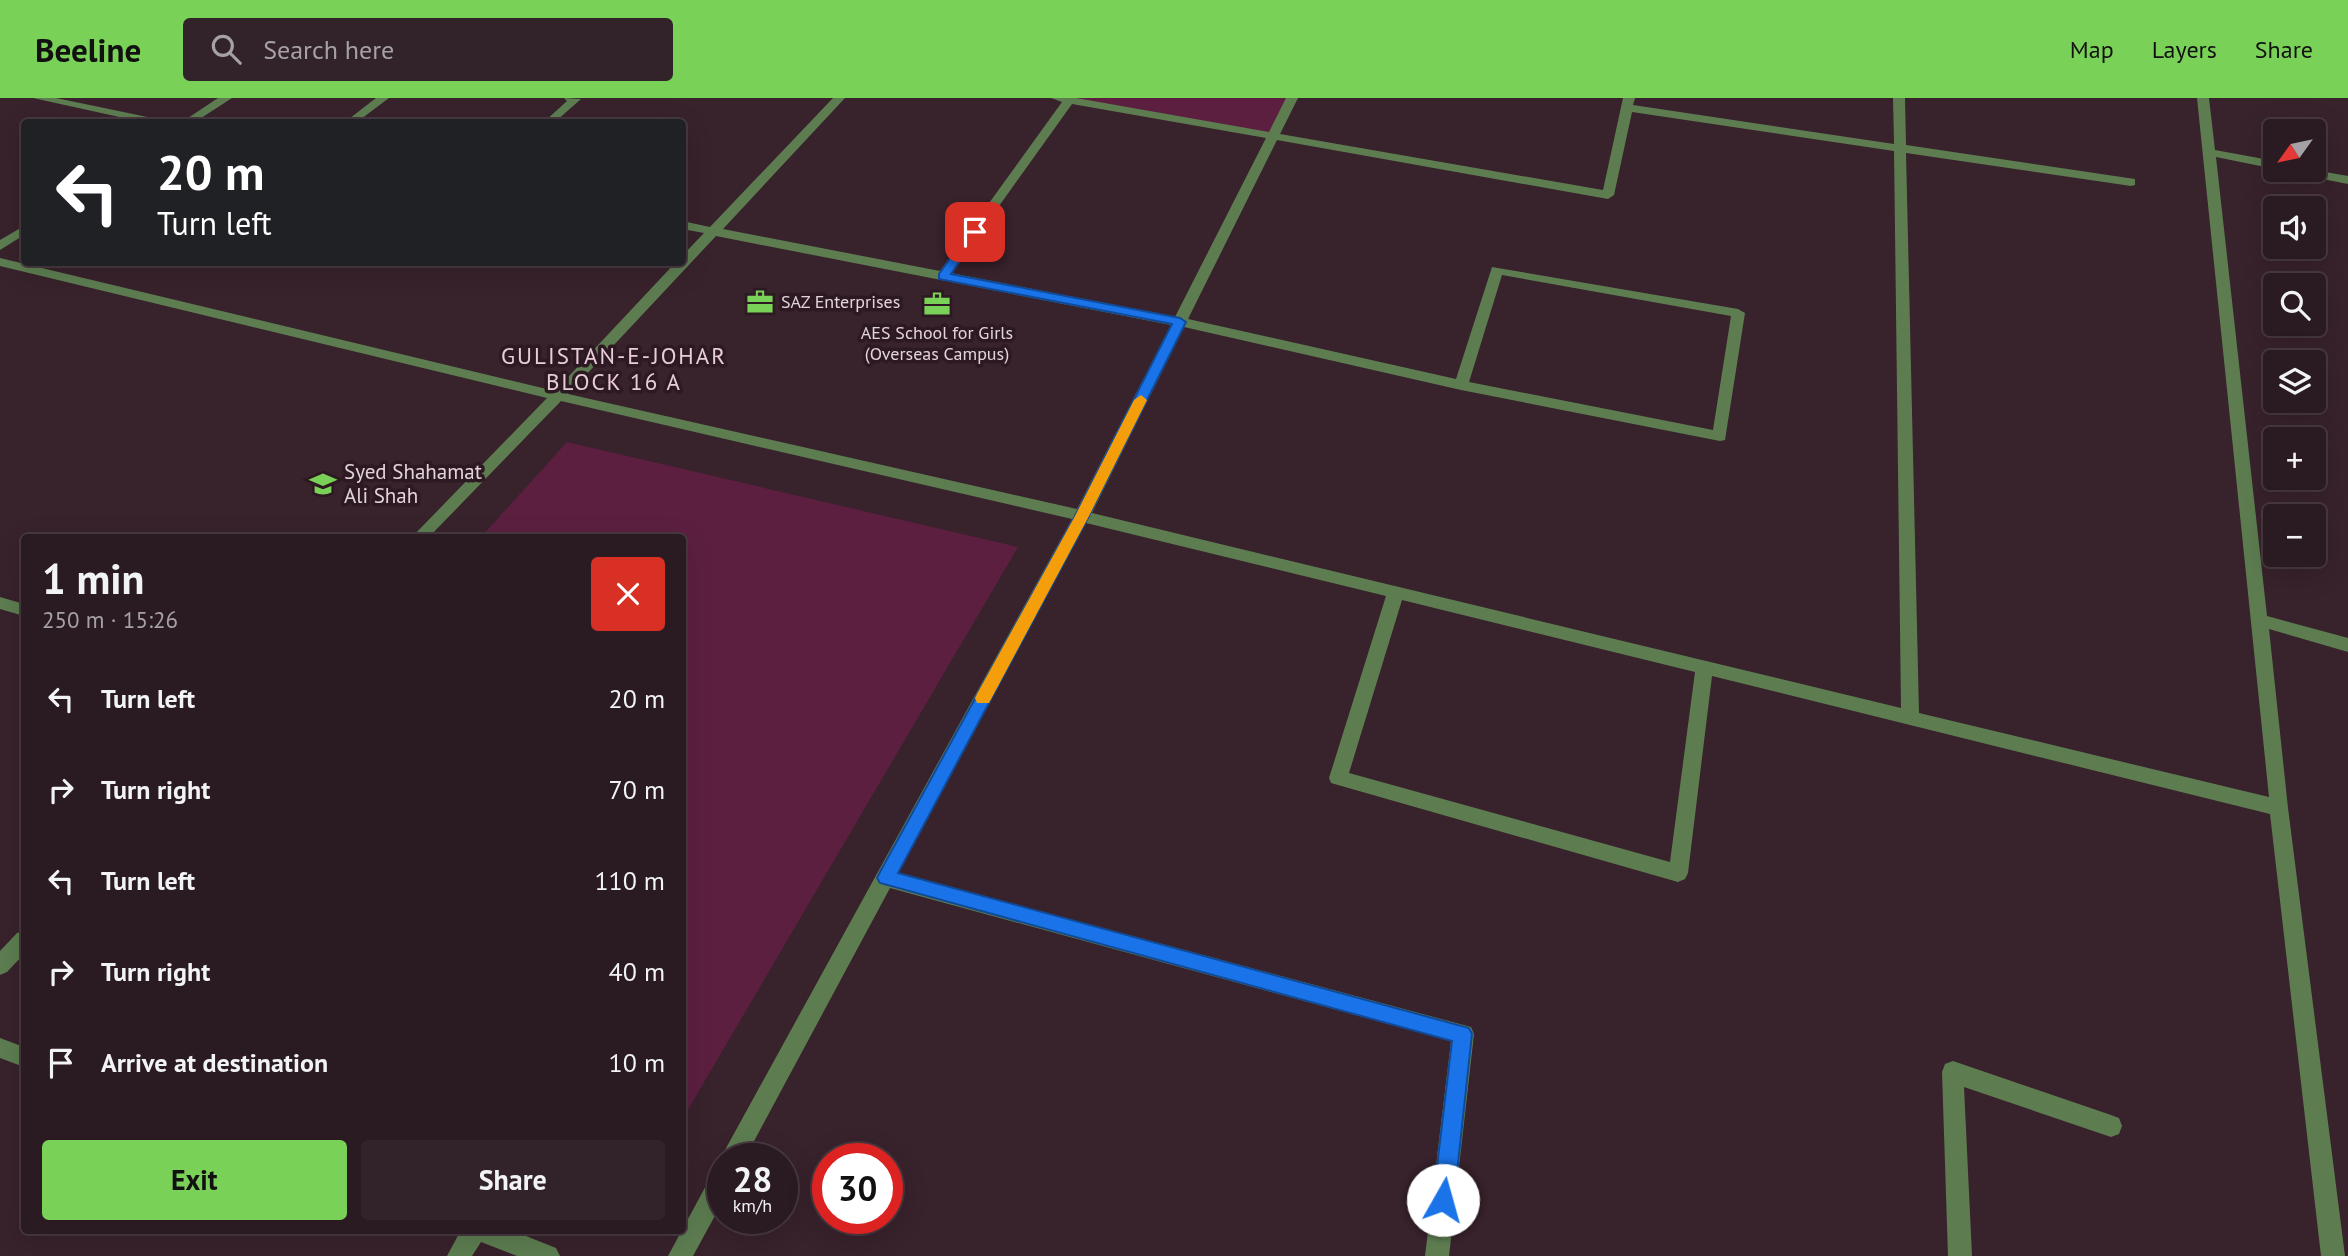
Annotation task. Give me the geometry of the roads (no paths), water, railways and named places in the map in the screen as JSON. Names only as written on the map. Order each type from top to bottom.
[{"type":"street","points":[[38,98],[141,119]]},
{"type":"street","points":[[193,119],[226,98]]},
{"type":"street","points":[[354,119],[383,98]]},
{"type":"street","points":[[552,119],[575,99],[570,98]]},
{"type":"street","points":[[686,261],[839,98]]},
{"type":"street","points":[[741,1143],[1082,516],[1292,98]]},
{"type":"street","points":[[1899,98],[1910,718]]},
{"type":"street","points":[[2203,98],[2279,808],[2333,1256]]},
{"type":"street","points":[[943,276],[1063,99],[1608,195],[1628,103],[1900,148],[2131,182]]},
{"type":"street","points":[[2210,152],[2263,163]]},
{"type":"street","points":[[2326,176],[2348,180]]},
{"type":"street","points":[[686,226],[1180,322],[1461,385],[1720,436],[1738,313],[1497,270],[1461,385]]},
{"type":"street","points":[[0,246],[21,232]]},
{"type":"street","points":[[0,262],[558,396],[1082,516],[2279,808]]},
{"type":"street","points":[[423,534],[681,266]]},
{"type":"street","points":[[1396,592],[1338,778],[1678,873],[1704,668]]},
{"type":"street","points":[[0,603],[21,609]]},
{"type":"street","points":[[2259,620],[2348,645]]},
{"type":"street","points":[[886,878],[1462,1034],[1437,1256]]},
{"type":"street","points":[[0,965],[21,943]]},
{"type":"street","points":[[0,1048],[21,1056]]},
{"type":"street","points":[[1960,1256],[1953,1073],[2111,1126]]},
{"type":"street","points":[[680,1256],[707,1206]]},
{"type":"street","points":[[459,1256],[473,1234]]},
{"type":"street","points":[[491,1234],[548,1256]]},
{"type":"place","name":"SAZ Enterprises","points":[[760,302]]},
{"type":"place","name":"AES School for Girls (Overseas Campus)","points":[[937,304]]},
{"type":"place","name":"Syed Shahamat Ali Shah","points":[[323,484]]},
{"type":"district","name":"GULISTAN-E-JOHAR BLOCK 16 A","points":[[614,369]]}]
